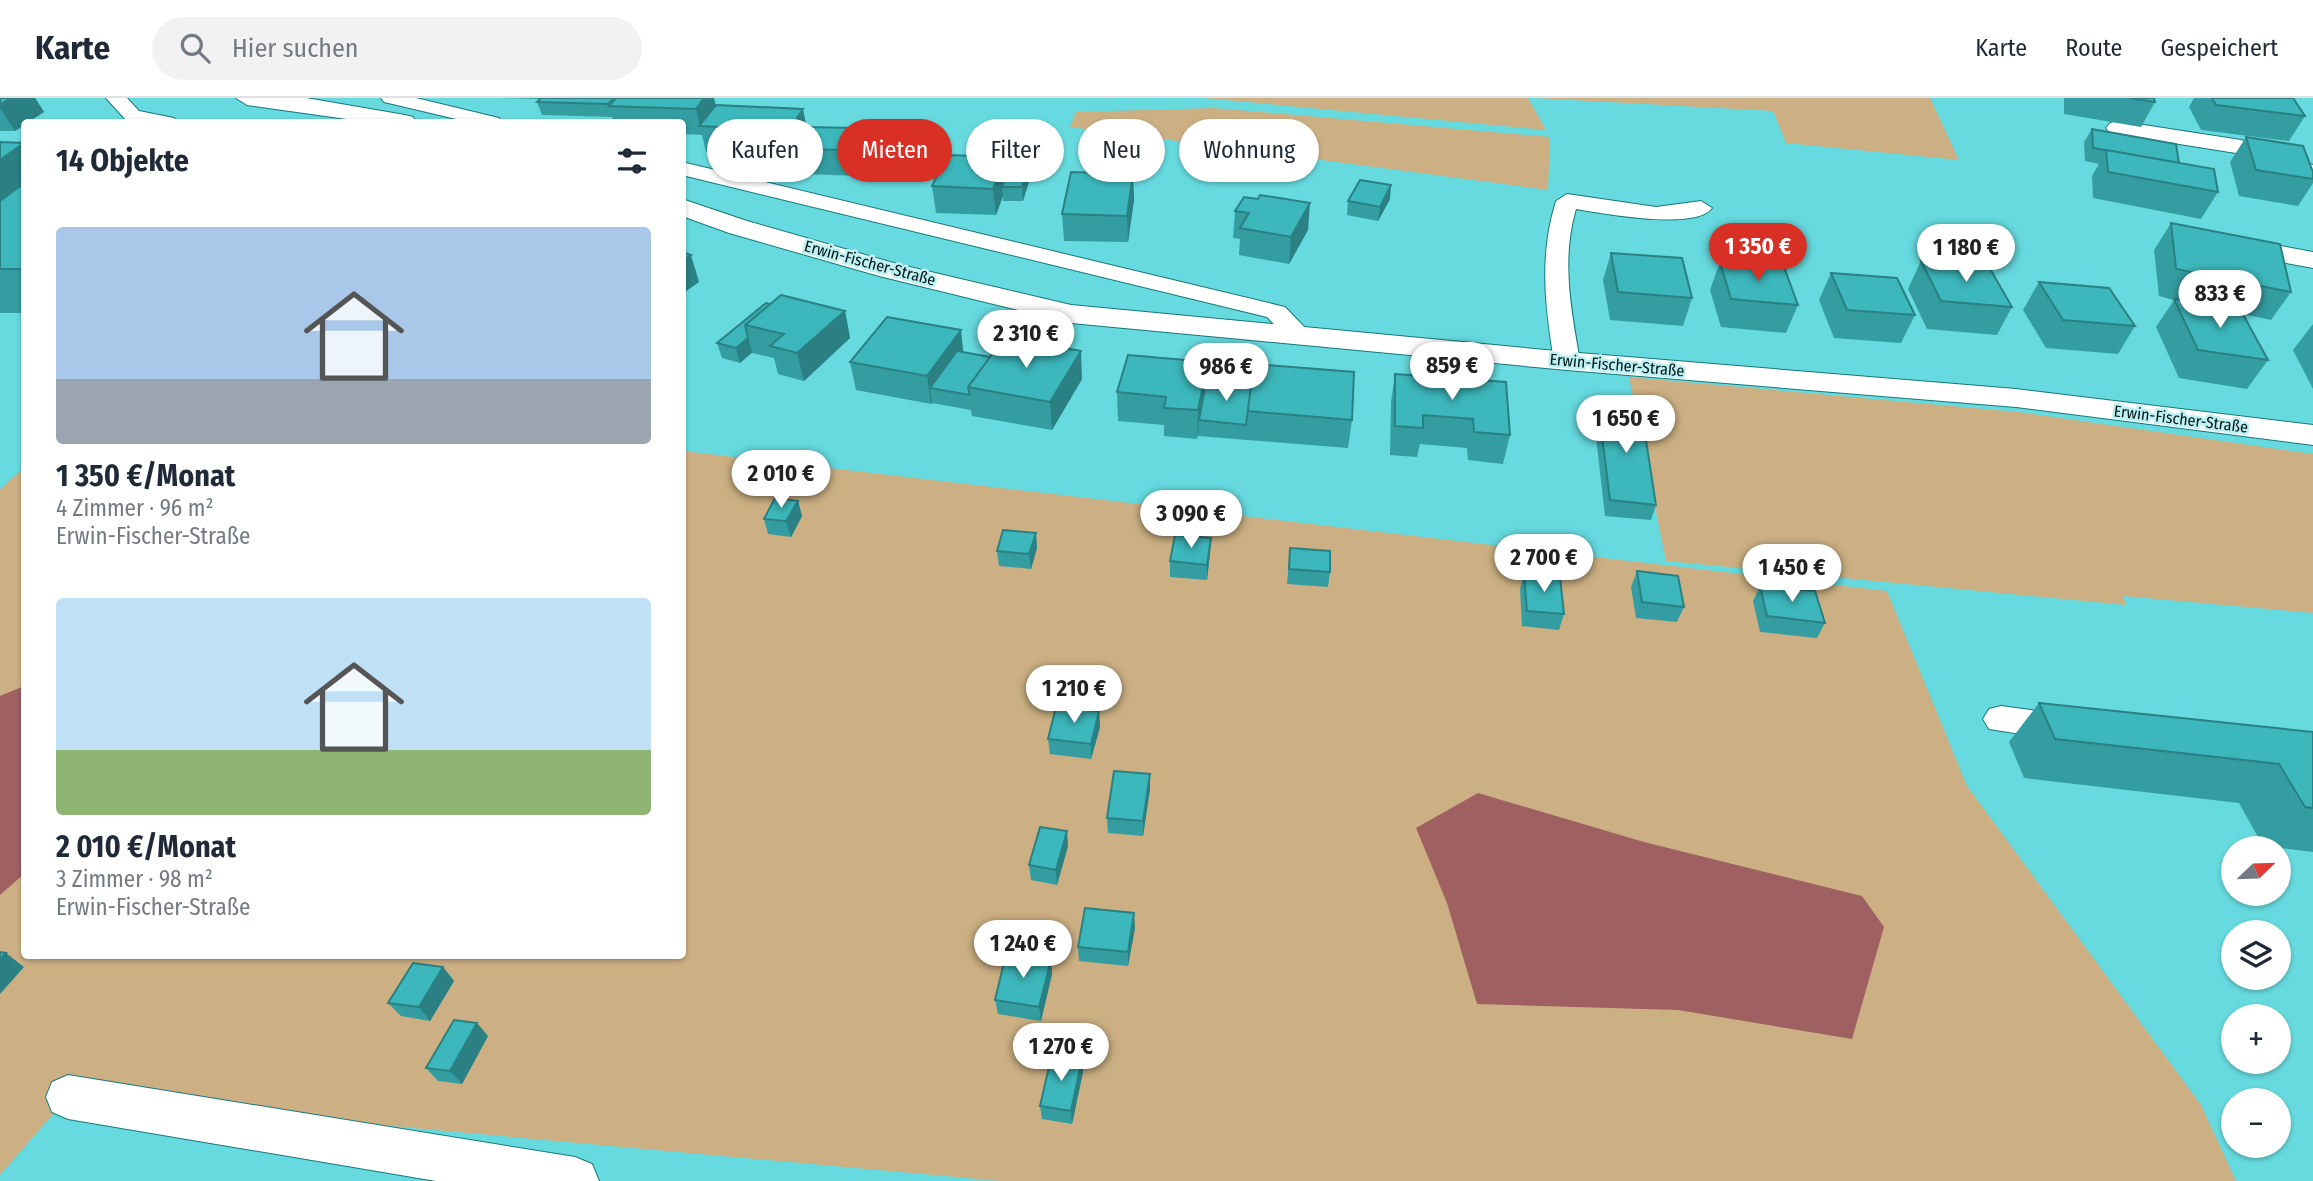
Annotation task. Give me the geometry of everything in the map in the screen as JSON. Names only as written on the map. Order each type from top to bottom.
[{"type":"street","points":[[247,98],[284,101],[388,119]]},
{"type":"street","points":[[2118,128],[2241,147],[2313,173]]},
{"type":"street","name":"Erwin-Fischer-Straße","points":[[686,208],[738,227],[889,270],[1071,314],[1567,361],[2016,398],[2313,435]]},
{"type":"street","points":[[2201,240],[2313,260]]},
{"type":"lane","points":[[116,98],[132,116],[150,119]]},
{"type":"lane","points":[[391,98],[479,119]]},
{"type":"lane","points":[[686,169],[1276,312],[1298,335]]},
{"type":"lane","points":[[1567,361],[1553,281],[1558,224],[1567,201],[1656,214],[1701,208]]},
{"type":"lane","points":[[2001,719],[2096,731]]},
{"type":"lane","points":[[68,1097],[575,1181]]},
{"type":"shaded area","points":[[1204,98],[1528,98],[1546,130]]},
{"type":"shaded area","points":[[1535,98],[1930,98],[1959,160],[1786,143],[1773,111]]},
{"type":"shaded area","points":[[1214,108],[1550,137],[1548,190],[1319,160],[1319,119],[1179,119],[1179,141],[1165,140],[1165,119],[1078,119],[1078,128],[1070,127],[1076,112]]},
{"type":"shaded area","points":[[1629,377],[2018,412],[2313,454],[2313,613],[2123,596],[2126,605],[1666,561]]},
{"type":"shaded area","points":[[686,451],[1887,591],[1967,786],[2201,1105],[2221,1148],[2221,1158],[2225,1158],[2236,1181],[1000,1181],[68,1097],[0,1175],[0,489],[21,471],[21,959],[686,959]]},
{"type":"shaded area","points":[[21,687],[21,877],[0,895],[0,696]]},
{"type":"shaded area","points":[[1478,793],[1644,842],[1862,896],[1884,927],[1852,1039],[1678,1010],[1477,1004],[1447,903],[1416,828]]},
{"type":"building","points":[[0,98],[11,98],[0,105]]},
{"type":"building","points":[[541,98],[614,98],[608,104],[537,102]]},
{"type":"building","points":[[616,98],[704,98],[696,109],[609,106]]},
{"type":"building","points":[[2129,98],[2154,98],[2155,102]]},
{"type":"building","points":[[2212,98],[2293,98],[2305,116],[2216,105]]},
{"type":"building","points":[[716,105],[803,109],[796,119],[707,119],[707,126],[699,126]]},
{"type":"building","points":[[823,127],[837,128],[837,150],[823,150]]},
{"type":"building","points":[[2092,129],[2176,144],[2179,163],[2093,148]]},
{"type":"building","points":[[2246,137],[2303,146],[2313,179],[2256,170]]},
{"type":"building","points":[[0,142],[21,143],[21,145],[0,160]]},
{"type":"building","points":[[2106,150],[2214,169],[2218,192],[2108,172]]},
{"type":"building","points":[[952,155],[966,156],[966,182],[996,182],[993,189],[932,186],[934,182],[952,182]]},
{"type":"building","points":[[1071,172],[1078,172],[1078,182],[1132,182],[1127,216],[1062,214]]},
{"type":"building","points":[[1360,180],[1391,185],[1380,207],[1348,201]]},
{"type":"building","points":[[1004,182],[1024,182],[1022,187],[1002,187]]},
{"type":"building","points":[[21,185],[21,269],[0,269],[0,201]]},
{"type":"building","points":[[1260,195],[1310,203],[1291,237],[1240,228],[1249,213],[1235,211],[1244,197],[1258,199]]},
{"type":"building","points":[[2171,223],[2280,244],[2291,292],[2176,269]]},
{"type":"building","points":[[1611,253],[1682,258],[1692,298],[1618,292]]},
{"type":"building","points":[[1921,261],[1989,267],[2012,307],[1941,301]]},
{"type":"building","points":[[1720,262],[1784,267],[1798,305],[1731,299]]},
{"type":"building","points":[[1831,273],[1897,278],[1915,315],[1847,310]]},
{"type":"building","points":[[2039,282],[2109,288],[2135,326],[2063,320]]},
{"type":"building","points":[[781,295],[845,311],[797,353],[770,346],[784,334],[745,325]]},
{"type":"building","points":[[2174,299],[2240,309],[2268,360],[2198,350]]},
{"type":"building","points":[[766,303],[770,304],[745,325],[748,338],[736,348],[717,343]]},
{"type":"building","points":[[887,317],[961,330],[927,376],[850,362]]},
{"type":"building","points":[[1004,337],[1081,351],[1050,402],[968,387]]},
{"type":"building","points":[[957,351],[990,357],[968,387],[970,395],[930,388]]},
{"type":"building","points":[[1128,355],[1208,362],[1198,410],[1164,408],[1166,397],[1117,392]]},
{"type":"building","points":[[1254,364],[1354,372],[1352,420],[1247,411]]},
{"type":"building","points":[[1395,374],[1506,382],[1510,435],[1474,432],[1473,419],[1423,415],[1423,428],[1395,426]]},
{"type":"building","points":[[1206,382],[1251,386],[1246,425],[1199,420]]},
{"type":"building","points":[[1598,404],[1641,408],[1656,505],[1610,500]]},
{"type":"building","points":[[775,498],[798,501],[786,521],[764,519]]},
{"type":"building","points":[[1003,530],[1036,533],[1029,554],[997,551]]},
{"type":"building","points":[[1175,535],[1211,538],[1207,565],[1170,561]]},
{"type":"building","points":[[1290,548],[1330,551],[1330,572],[1289,569]]},
{"type":"building","points":[[1637,571],[1678,576],[1684,607],[1642,602]]},
{"type":"building","points":[[1524,574],[1560,577],[1564,614],[1527,611]]},
{"type":"building","points":[[1760,586],[1815,591],[1825,623],[1767,616]]},
{"type":"building","points":[[2039,703],[2313,732],[2313,808],[2305,807],[2279,764],[2055,739]]},
{"type":"building","points":[[1056,707],[1099,711],[1091,744],[1048,739]]},
{"type":"building","points":[[1114,771],[1150,774],[1143,821],[1107,818]]},
{"type":"building","points":[[1040,827],[1067,831],[1056,870],[1029,865]]},
{"type":"building","points":[[1085,908],[1134,913],[1128,952],[1078,947]]},
{"type":"building","points":[[1006,954],[1051,960],[1039,1007],[995,1000]]},
{"type":"building","points":[[413,963],[443,967],[419,1007],[388,1003]]},
{"type":"building","points":[[454,1020],[477,1023],[450,1071],[426,1068]]},
{"type":"building","points":[[1052,1054],[1082,1059],[1071,1111],[1040,1106]]}]
